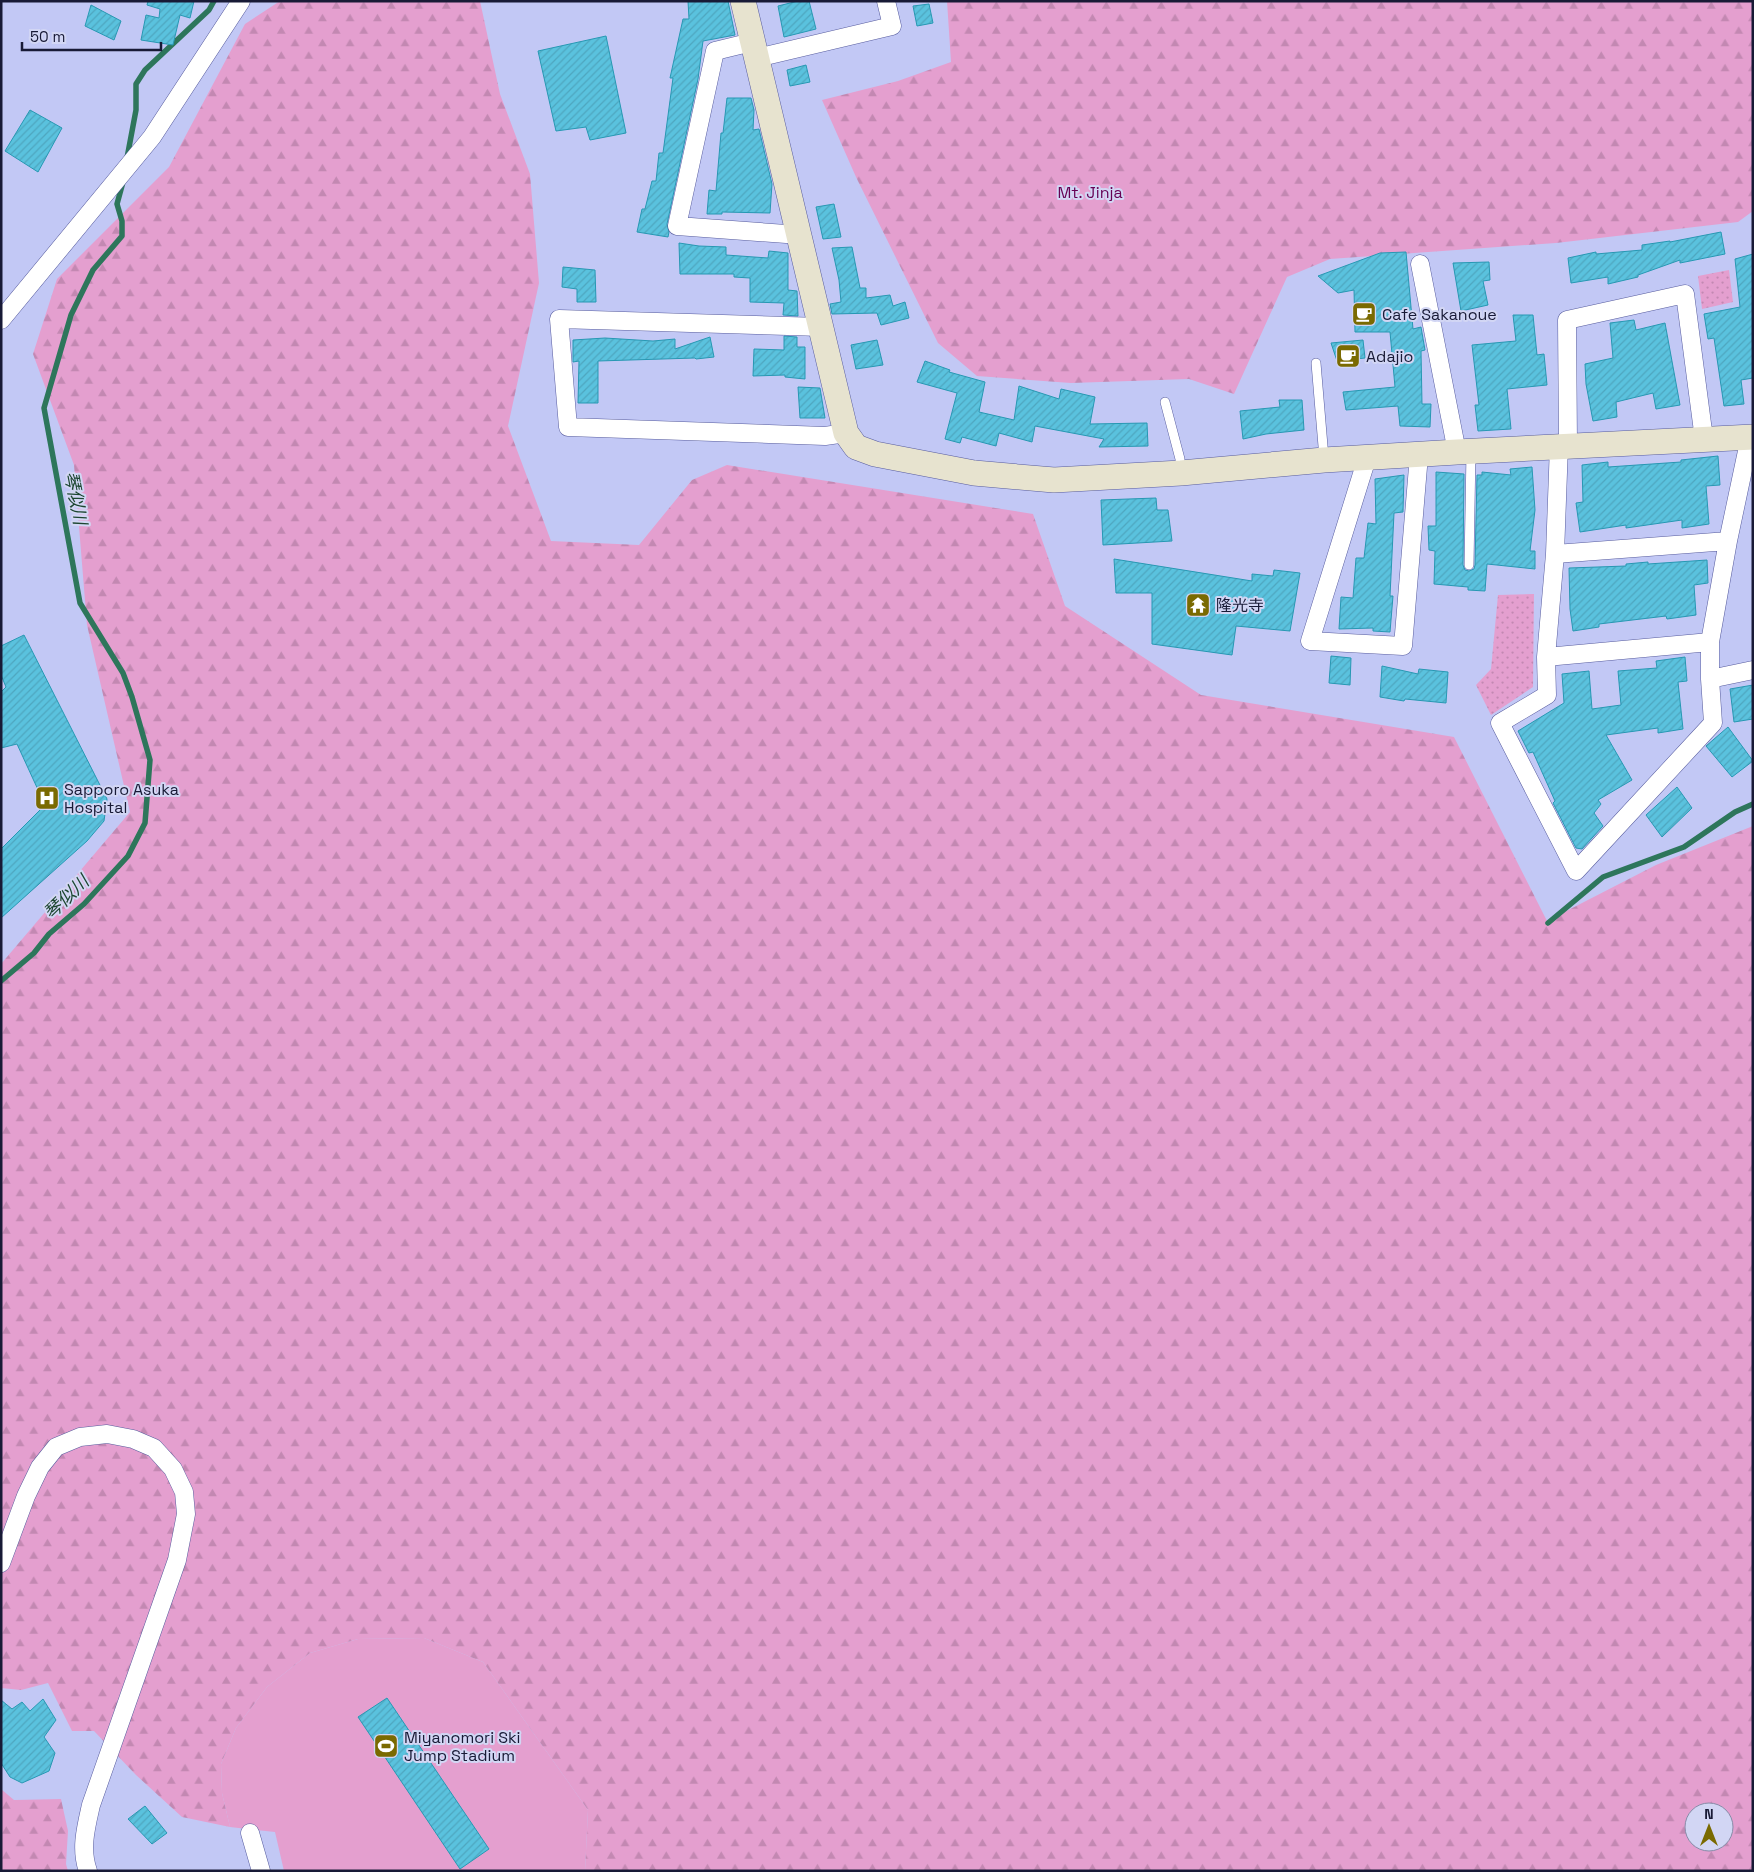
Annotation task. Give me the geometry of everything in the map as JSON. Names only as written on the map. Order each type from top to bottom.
[{"type":"street","points":[[1,320],[152,137],[241,1]]},
{"type":"street","points":[[743,1],[846,433],[856,446],[875,454],[974,473],[1054,480],[1181,474],[1324,460],[1464,451],[1564,445],[1751,437],[1728,541],[1710,642],[1713,723],[1576,871],[1500,723],[1547,695],[1546,658],[1564,445],[1567,320],[1685,294],[1704,439]]},
{"type":"street","points":[[800,235],[677,226],[715,51],[754,50],[892,26],[886,1]]},
{"type":"street","points":[[1420,264],[1464,451]]},
{"type":"street","points":[[822,328],[559,319],[568,427],[825,436],[846,433]]},
{"type":"street","points":[[1367,458],[1310,641],[1403,646],[1419,455]]},
{"type":"street","points":[[1555,554],[1728,541]]},
{"type":"street","points":[[1546,658],[1710,642]]},
{"type":"street","points":[[1710,679],[1753,670]]},
{"type":"street","points":[[1,1563],[26,1496],[40,1467],[56,1447],[80,1437],[107,1434],[133,1439],[154,1448],[173,1469],[184,1492],[186,1514],[177,1560],[91,1805],[85,1833],[84,1860],[88,1871]]},
{"type":"street","points":[[250,1833],[262,1871]]},
{"type":"lane","points":[[1316,363],[1324,460]]},
{"type":"lane","points":[[1165,402],[1180,459],[1181,474]]},
{"type":"lane","points":[[1464,451],[1469,565]]},
{"type":"green space","points":[[280,1],[480,1],[500,94],[530,174],[539,283],[508,426],[551,541],[639,545],[692,480],[727,465],[1033,514],[1065,606],[1201,695],[1454,737],[1547,921],[1656,865],[1753,826],[1753,1871],[585,1871],[588,1810],[483,1662],[424,1638],[358,1639],[310,1653],[267,1687],[236,1728],[221,1764],[222,1793],[230,1827],[182,1817],[136,1775],[94,1731],[72,1731],[48,1683],[21,1690],[1,1688],[1,964],[130,812],[87,625],[74,465],[33,354],[57,279],[169,167],[245,24]]},
{"type":"green space","name":"Mt. Jinja","points":[[947,1],[1753,1],[1753,211],[1738,222],[1556,243],[1330,259],[1287,277],[1234,394],[1189,379],[1071,383],[977,376],[938,343],[856,177],[822,100],[898,81],[951,62]]},
{"type":"green space","points":[[1729,270],[1733,302],[1702,309],[1698,276]]},
{"type":"green space","points":[[1534,594],[1533,687],[1491,715],[1476,685],[1491,669],[1498,595]]},
{"type":"green space","name":"Miyanomori Ski Jump Stadium","points":[[424,1638],[483,1662],[588,1810],[585,1871],[284,1871],[275,1832],[230,1827],[222,1793],[221,1764],[236,1728],[267,1687],[310,1653],[358,1639]]},
{"type":"green space","points":[[1,1789],[14,1800],[61,1799],[68,1831],[66,1864],[68,1871],[1,1871]]},
{"type":"building","points":[[148,1],[194,1],[190,18],[180,15],[173,45],[141,40],[146,15],[159,18],[160,9],[147,5]]},
{"type":"building","points":[[688,1],[728,1],[735,35],[703,41],[698,79],[667,224],[668,237],[637,232],[642,209],[645,209],[652,181],[656,181],[659,153],[663,153],[673,78],[670,78],[683,19],[689,19]]},
{"type":"building","points":[[798,1],[809,1],[816,29],[784,37],[778,6]]},
{"type":"building","points":[[929,4],[933,23],[917,26],[913,6]]},
{"type":"building","points":[[91,5],[121,21],[114,40],[85,26]]},
{"type":"building","points":[[606,36],[626,133],[590,140],[586,127],[556,131],[538,51]]},
{"type":"building","points":[[806,65],[810,82],[790,86],[787,70]]},
{"type":"building","points":[[727,98],[751,98],[754,110],[753,130],[759,129],[772,184],[770,213],[722,212],[722,214],[707,214],[709,190],[716,191],[721,133],[723,133]]},
{"type":"building","points":[[30,110],[62,128],[38,172],[5,151]]},
{"type":"building","points":[[834,204],[841,237],[823,239],[816,207]]},
{"type":"building","points":[[1721,232],[1725,254],[1680,263],[1680,260],[1638,275],[1638,277],[1608,284],[1608,277],[1571,283],[1568,258],[1596,252],[1596,254],[1642,250],[1642,245],[1670,242]]},
{"type":"building","points":[[679,243],[726,247],[726,255],[768,258],[769,251],[788,253],[788,290],[797,291],[798,316],[783,315],[784,303],[750,302],[750,278],[734,277],[734,274],[680,274]]},
{"type":"building","points":[[852,247],[860,288],[866,288],[866,298],[890,295],[893,306],[905,302],[909,318],[881,325],[877,313],[832,314],[830,304],[841,302],[839,280],[832,248]]},
{"type":"building","points":[[1406,252],[1413,329],[1421,327],[1425,350],[1421,351],[1422,404],[1431,404],[1430,427],[1400,426],[1398,406],[1346,410],[1343,392],[1395,387],[1390,332],[1355,332],[1354,290],[1338,293],[1318,276],[1380,253]]},
{"type":"building","points":[[1753,254],[1753,378],[1741,380],[1744,404],[1724,406],[1714,338],[1708,339],[1704,314],[1740,307],[1735,259]]},
{"type":"building","points":[[1489,262],[1490,280],[1483,281],[1488,305],[1461,311],[1453,263]]},
{"type":"building","points":[[563,267],[595,270],[596,302],[577,302],[577,289],[562,287]]},
{"type":"building","points":[[1513,315],[1533,315],[1537,355],[1544,354],[1547,385],[1507,389],[1511,429],[1478,431],[1475,405],[1479,405],[1472,345],[1516,341]]},
{"type":"building","points":[[1634,320],[1636,330],[1665,323],[1680,405],[1656,409],[1653,393],[1616,402],[1617,417],[1593,421],[1586,384],[1585,364],[1613,358],[1610,323]]},
{"type":"building","points":[[784,336],[797,337],[797,347],[805,347],[805,379],[785,377],[785,375],[753,376],[754,349],[784,350]]},
{"type":"building","points":[[710,337],[714,357],[598,361],[598,403],[578,403],[579,361],[573,362],[573,340],[605,338],[653,341],[675,339],[675,349]]},
{"type":"building","points":[[877,340],[883,365],[856,369],[851,345]]},
{"type":"building","points":[[1363,340],[1365,358],[1337,361],[1331,343]]},
{"type":"building","points":[[925,361],[950,370],[949,372],[985,382],[979,412],[1014,420],[1019,386],[1059,399],[1061,389],[1095,397],[1090,424],[1147,423],[1148,446],[1099,447],[1104,439],[1035,426],[1032,442],[999,433],[996,446],[962,437],[960,443],[945,439],[957,393],[917,382]]},
{"type":"building","points":[[798,387],[820,388],[825,418],[800,418]]},
{"type":"building","points":[[1279,400],[1302,400],[1304,430],[1266,434],[1243,439],[1240,411],[1280,407]]},
{"type":"building","points":[[1718,456],[1720,485],[1706,486],[1709,524],[1682,528],[1682,520],[1626,528],[1626,525],[1580,532],[1576,503],[1583,502],[1582,465],[1608,462],[1608,467],[1681,462],[1681,460]]},
{"type":"building","points":[[1532,467],[1535,510],[1530,551],[1535,551],[1535,569],[1487,564],[1485,591],[1468,590],[1468,587],[1434,584],[1435,551],[1429,550],[1428,526],[1436,526],[1436,472],[1464,474],[1463,565],[1465,570],[1469,571],[1474,569],[1475,565],[1477,475],[1482,475],[1482,472],[1511,475],[1510,469]]},
{"type":"building","points":[[1404,475],[1403,512],[1394,513],[1390,596],[1393,596],[1390,632],[1373,631],[1373,628],[1339,629],[1341,597],[1353,598],[1356,558],[1364,558],[1368,523],[1376,524],[1375,479]]},
{"type":"building","points":[[1156,498],[1157,510],[1168,510],[1172,541],[1103,545],[1101,500]]},
{"type":"building","points":[[1114,559],[1252,581],[1252,574],[1273,576],[1274,570],[1300,573],[1290,631],[1236,626],[1232,655],[1152,644],[1152,593],[1116,593]]},
{"type":"building","points":[[1707,560],[1708,583],[1694,585],[1696,615],[1667,619],[1666,616],[1599,624],[1599,627],[1573,631],[1570,609],[1569,568]]},
{"type":"building","points":[[24,635],[107,799],[104,821],[87,841],[1,918],[1,849],[45,805],[17,744],[1,748],[1,692],[6,687],[1,675],[1,646]]},
{"type":"building","points":[[1331,656],[1351,658],[1350,685],[1329,683]]},
{"type":"building","points":[[1685,657],[1687,681],[1678,682],[1683,729],[1658,733],[1658,728],[1606,735],[1632,780],[1598,800],[1601,804],[1594,813],[1603,826],[1582,849],[1576,848],[1553,803],[1555,801],[1533,752],[1529,753],[1518,731],[1564,703],[1562,674],[1589,671],[1592,709],[1621,705],[1618,671],[1657,668],[1656,661]]},
{"type":"building","points":[[1382,666],[1418,674],[1419,669],[1448,672],[1446,703],[1405,699],[1404,701],[1380,697]]},
{"type":"building","points":[[1753,685],[1753,719],[1734,722],[1730,689]]},
{"type":"building","points":[[1728,727],[1753,761],[1732,777],[1706,746]]},
{"type":"building","points":[[1677,787],[1692,808],[1662,837],[1646,815]]},
{"type":"building","points":[[387,1698],[489,1849],[460,1869],[358,1717]]},
{"type":"building","points":[[43,1699],[56,1720],[44,1737],[55,1753],[49,1771],[22,1783],[10,1777],[1,1763],[1,1700],[12,1709],[22,1702],[30,1711]]},
{"type":"building","points":[[145,1806],[167,1833],[152,1844],[128,1819]]},
{"type":"waterway","name":"琴似川","points":[[127,158],[136,110],[136,84],[145,70],[209,10],[214,1]]},
{"type":"waterway","name":"琴似川","points":[[1,981],[34,953],[49,934],[84,904],[128,856],[145,823],[150,760],[123,673],[80,603],[44,408],[71,315],[93,270],[122,236],[122,221],[117,204],[123,182]]},
{"type":"waterway","points":[[1548,923],[1603,877],[1684,847],[1735,812],[1753,804]]},
{"type":"place","name":"Cafe Sakanoue","points":[[1364,314]]},
{"type":"place","name":"Adajio","points":[[1348,356]]},
{"type":"place","name":"隆光寺","points":[[1198,605]]},
{"type":"place","name":"Sapporo Asuka Hospital","points":[[47,798]]},
{"type":"place","name":"Miyanomori Ski Jump Stadium","points":[[386,1746]]}]
